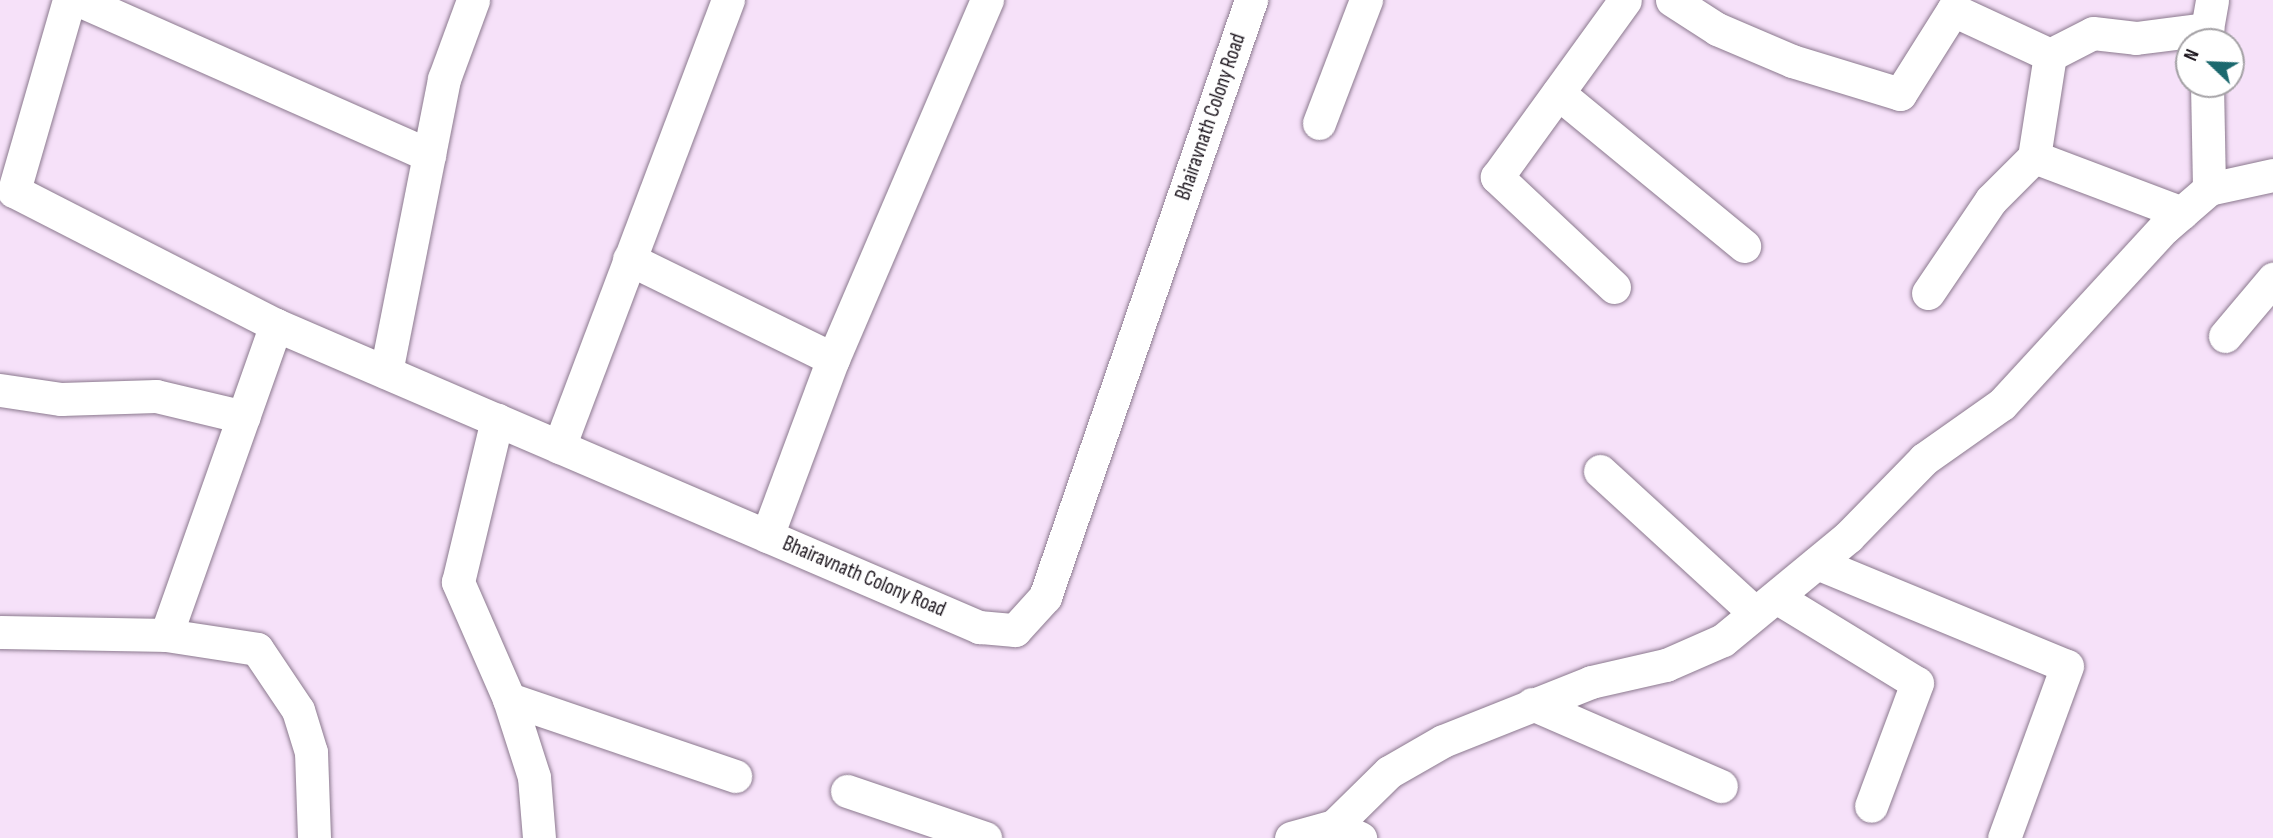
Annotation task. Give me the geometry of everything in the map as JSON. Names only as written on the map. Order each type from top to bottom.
[{"type":"street","points":[[7,189],[69,0]]},
{"type":"street","points":[[79,0],[429,155]]},
{"type":"street","points":[[386,372],[444,79],[473,0]]},
{"type":"street","points":[[559,447],[727,0]]},
{"type":"street","points":[[767,536],[833,359],[987,0]]},
{"type":"street","name":"Bhairavnath Colony Road","points":[[7,189],[276,326],[979,626],[1016,630],[1036,611],[1045,597],[1251,0]]},
{"type":"street","points":[[1319,123],[1366,0]]},
{"type":"street","points":[[1614,288],[1497,177],[1626,0]]},
{"type":"street","points":[[1672,0],[1717,29],[1792,61],[1900,94],[1955,5],[2050,55]]},
{"type":"street","points":[[2050,55],[2093,33],[2136,38],[2208,24]]},
{"type":"street","points":[[1928,293],[1991,201],[2034,157],[2050,55]]},
{"type":"street","points":[[1558,93],[1744,246]]},
{"type":"street","points":[[2207,98],[2209,189]]},
{"type":"street","points":[[2034,157],[2182,213]]},
{"type":"street","points":[[1291,838],[1347,832],[1389,772],[1443,741],[1591,682],[1666,665],[1723,640],[1817,563],[1924,459],[2002,404],[2182,213],[2209,189],[2273,175]]},
{"type":"street","points":[[629,259],[833,359]]},
{"type":"street","points":[[2225,336],[2273,279]]},
{"type":"street","points":[[166,635],[276,326]]},
{"type":"street","points":[[0,390],[61,399],[156,396],[244,417]]},
{"type":"street","points":[[497,420],[458,582],[509,699],[534,777],[539,838]]},
{"type":"street","points":[[1600,471],[1765,605],[1917,682],[1871,806]]},
{"type":"street","points":[[1817,563],[2067,666],[2007,837]]},
{"type":"street","points":[[0,632],[166,635],[257,649],[298,710],[311,752],[314,838]]},
{"type":"street","points":[[509,699],[735,776]]},
{"type":"street","points":[[1532,704],[1721,786]]},
{"type":"street","points":[[847,791],[985,838]]}]
